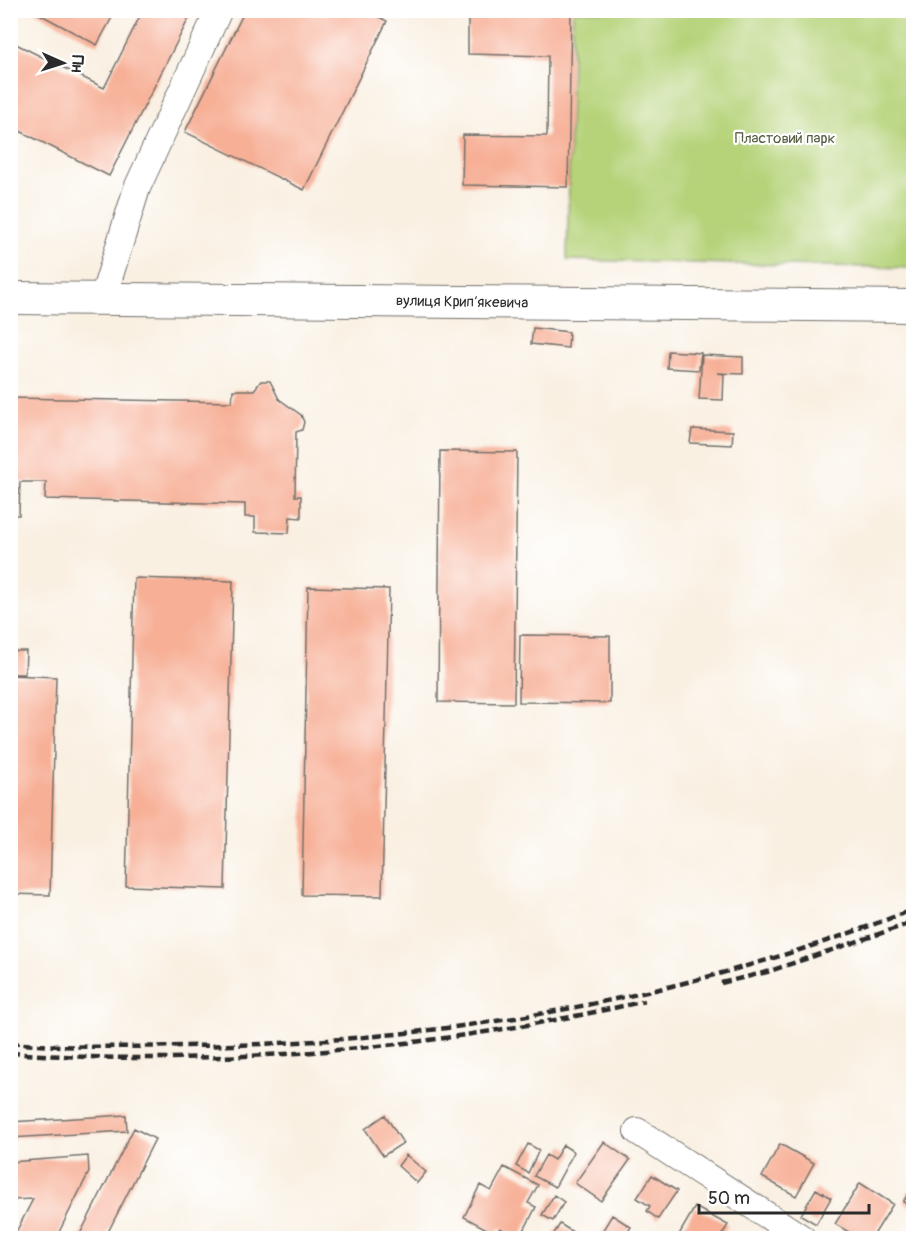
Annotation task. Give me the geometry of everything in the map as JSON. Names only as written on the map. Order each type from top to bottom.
[{"type":"main road","name":"вулиця Крипʼякевича","points":[[10,298],[914,306]]},
{"type":"street","points":[[103,298],[137,188],[219,10]]},
{"type":"street","points":[[637,1131],[802,1239]]},
{"type":"green space","name":"Пластовий парк","points":[[573,11],[913,11],[913,268],[567,260]]},
{"type":"building","points":[[32,10],[116,10],[97,45]]},
{"type":"building","points":[[143,10],[193,10],[109,176],[10,126],[10,41],[104,88]]},
{"type":"building","points":[[245,10],[364,10],[387,21],[304,190],[185,132]]},
{"type":"building","points":[[468,10],[571,10],[568,187],[462,185],[463,135],[547,136],[548,56],[468,54]]},
{"type":"building","points":[[533,328],[569,332],[568,348],[531,344]]},
{"type":"building","points":[[668,351],[701,353],[699,370],[667,368]]},
{"type":"building","points":[[702,355],[743,357],[743,374],[717,373],[724,374],[723,400],[699,399]]},
{"type":"building","points":[[261,381],[270,381],[279,399],[301,415],[304,422],[302,430],[296,432],[295,496],[301,496],[301,518],[290,517],[289,533],[255,532],[255,517],[245,517],[245,504],[45,499],[46,482],[20,482],[19,515],[10,515],[10,398],[232,402],[233,390],[254,390]]},
{"type":"building","points":[[692,429],[733,431],[732,445],[690,443]]},
{"type":"building","points":[[440,451],[517,452],[514,703],[438,702]]},
{"type":"building","points":[[134,578],[233,581],[225,889],[126,886]]},
{"type":"building","points":[[308,587],[389,589],[382,896],[302,895]]},
{"type":"building","points":[[520,635],[610,636],[610,703],[519,702]]},
{"type":"building","points":[[10,651],[26,651],[25,674],[10,674]]},
{"type":"building","points":[[10,675],[56,677],[50,895],[10,894]]},
{"type":"building","points":[[126,1115],[127,1131],[10,1138],[10,1122]]},
{"type":"building","points":[[385,1115],[403,1143],[383,1156],[365,1129]]},
{"type":"building","points":[[134,1128],[155,1139],[105,1238],[78,1238]]},
{"type":"building","points":[[604,1142],[630,1160],[601,1201],[575,1183]]},
{"type":"building","points":[[528,1144],[539,1150],[528,1173],[516,1166]]},
{"type":"building","points":[[780,1144],[814,1163],[796,1196],[762,1177]]},
{"type":"building","points":[[563,1145],[574,1152],[555,1187],[534,1176],[546,1155],[554,1160]]},
{"type":"building","points":[[406,1155],[426,1172],[417,1183],[398,1166]]},
{"type":"building","points":[[88,1156],[89,1172],[56,1238],[13,1238],[33,1199],[10,1200],[10,1162]]},
{"type":"building","points":[[504,1167],[538,1185],[528,1203],[536,1207],[520,1238],[500,1228],[496,1234],[464,1217],[480,1185],[491,1191]]},
{"type":"building","points":[[652,1175],[677,1191],[658,1219],[647,1211],[650,1206],[637,1198]]},
{"type":"building","points":[[860,1183],[893,1204],[872,1238],[859,1238],[835,1224]]},
{"type":"building","points":[[914,1184],[914,1208],[903,1202]]},
{"type":"building","points":[[816,1189],[831,1198],[816,1224],[801,1215]]},
{"type":"building","points":[[554,1195],[564,1202],[553,1221],[542,1215]]},
{"type":"building","points":[[695,1207],[728,1225],[720,1238],[677,1238]]},
{"type":"building","points":[[612,1215],[631,1227],[624,1238],[598,1238]]},
{"type":"building","points":[[560,1224],[582,1238],[551,1238]]},
{"type":"railway","points":[[10,1043],[117,1047],[275,1043],[368,1037],[461,1026],[554,1011],[646,992],[736,969],[826,941],[914,909]]},
{"type":"railway","points":[[721,983],[767,972],[914,922]]},
{"type":"railway","points":[[10,1053],[170,1058],[330,1051],[409,1043],[488,1031],[567,1018],[645,1001]]}]
